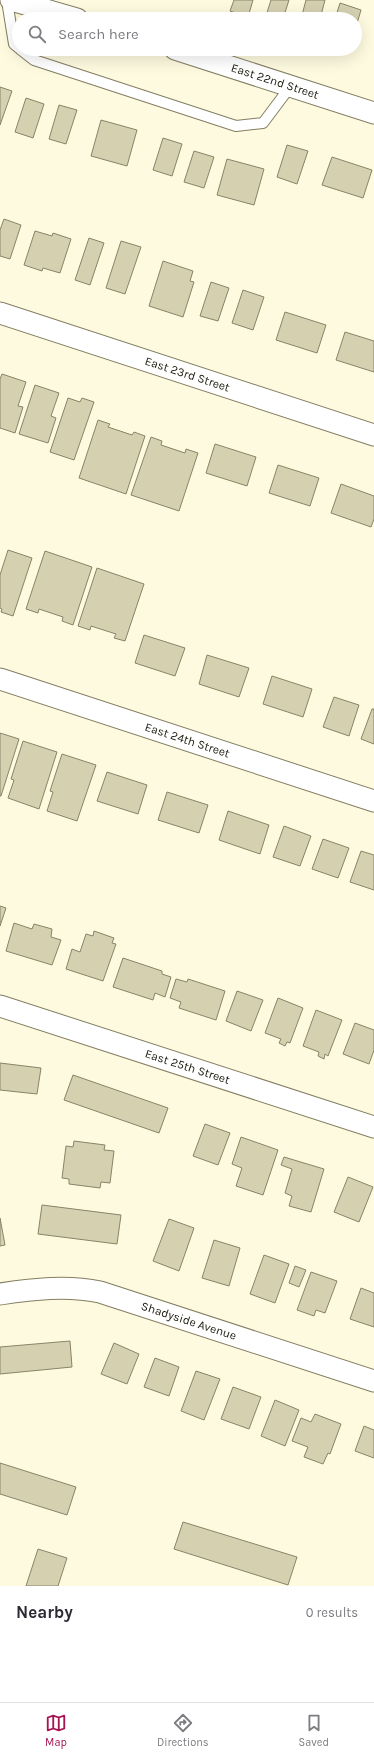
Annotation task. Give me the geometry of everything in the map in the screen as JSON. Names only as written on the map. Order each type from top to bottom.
[{"type":"street","points":[[11,0],[53,12]]},
{"type":"street","name":"East 22nd Street","points":[[196,56],[374,114]]},
{"type":"street","name":"East 23rd Street","points":[[0,313],[374,435]]},
{"type":"street","name":"East 24th Street","points":[[0,679],[374,801]]},
{"type":"street","name":"East 25th Street","points":[[0,1006],[374,1127]]},
{"type":"street","name":"Shadyside Avenue","points":[[0,1294],[48,1289],[83,1288],[100,1292],[374,1381]]},
{"type":"lane","points":[[11,0],[8,7],[12,32]]},
{"type":"lane","points":[[29,56],[34,60],[236,126],[262,123],[290,87]]},
{"type":"building","points":[[234,0],[253,0],[249,12],[230,11]]},
{"type":"building","points":[[271,0],[289,0],[285,12],[267,12]]},
{"type":"building","points":[[306,0],[325,0],[322,12],[303,12]]},
{"type":"building","points":[[340,3],[361,10],[360,12],[337,12]]},
{"type":"building","points":[[0,87],[12,91],[0,125]]},
{"type":"building","points":[[26,98],[44,104],[33,138],[15,132]]},
{"type":"building","points":[[59,105],[77,110],[66,144],[49,139]]},
{"type":"building","points":[[101,120],[137,130],[127,166],[91,156]]},
{"type":"building","points":[[163,138],[182,144],[172,176],[153,170]]},
{"type":"building","points":[[287,145],[308,151],[297,184],[277,177]]},
{"type":"building","points":[[194,151],[214,157],[204,188],[184,182]]},
{"type":"building","points":[[332,157],[372,170],[363,198],[322,185]]},
{"type":"building","points":[[227,159],[264,169],[254,205],[217,195]]},
{"type":"building","points":[[4,219],[21,225],[10,259],[0,256],[0,230]]},
{"type":"building","points":[[35,231],[52,236],[53,233],[71,239],[60,273],[43,268],[42,271],[24,265]]},
{"type":"building","points":[[89,238],[104,243],[90,285],[75,280]]},
{"type":"building","points":[[121,241],[141,247],[125,294],[106,288]]},
{"type":"building","points":[[163,261],[193,271],[190,281],[194,282],[183,317],[149,306]]},
{"type":"building","points":[[211,282],[229,288],[218,321],[200,316]]},
{"type":"building","points":[[243,290],[264,297],[253,330],[232,323]]},
{"type":"building","points":[[285,312],[326,325],[317,353],[276,340]]},
{"type":"building","points":[[345,332],[374,341],[374,372],[336,360]]},
{"type":"building","points":[[2,374],[26,382],[18,406],[23,407],[15,433],[0,428],[0,379]]},
{"type":"building","points":[[35,385],[59,393],[51,416],[56,418],[48,443],[19,434]]},
{"type":"building","points":[[68,398],[80,402],[82,398],[94,402],[74,460],[50,452]]},
{"type":"building","points":[[98,420],[110,424],[108,427],[132,435],[134,432],[145,436],[126,494],[79,478]]},
{"type":"building","points":[[151,437],[162,441],[161,445],[185,453],[186,449],[198,453],[179,511],[131,495]]},
{"type":"building","points":[[215,444],[256,457],[247,486],[206,473]]},
{"type":"building","points":[[278,465],[319,478],[310,506],[269,493]]},
{"type":"building","points":[[341,484],[374,496],[374,519],[371,527],[331,513]]},
{"type":"building","points":[[8,550],[32,558],[13,616],[1,612],[2,609],[0,608],[0,575]]},
{"type":"building","points":[[45,551],[92,567],[73,625],[62,621],[63,617],[39,609],[38,613],[26,609]]},
{"type":"building","points":[[97,568],[144,584],[125,641],[114,638],[116,634],[91,626],[90,630],[78,626]]},
{"type":"building","points":[[144,635],[185,648],[175,676],[135,663]]},
{"type":"building","points":[[207,655],[249,668],[239,697],[199,684]]},
{"type":"building","points":[[272,676],[312,689],[303,717],[263,704]]},
{"type":"building","points":[[334,697],[359,705],[349,736],[323,727]]},
{"type":"building","points":[[372,709],[374,709],[374,744],[361,739]]},
{"type":"building","points":[[0,733],[19,739],[1,796],[0,796]]},
{"type":"building","points":[[23,741],[57,752],[39,809],[8,798],[14,780],[11,779]]},
{"type":"building","points":[[62,754],[96,765],[77,821],[47,811],[53,792],[50,791]]},
{"type":"building","points":[[107,772],[147,785],[138,814],[97,801]]},
{"type":"building","points":[[167,792],[208,805],[199,833],[158,820]]},
{"type":"building","points":[[228,811],[269,825],[260,854],[219,840]]},
{"type":"building","points":[[284,826],[311,836],[300,866],[273,857]]},
{"type":"building","points":[[323,839],[349,848],[338,878],[312,869]]},
{"type":"building","points":[[361,851],[374,855],[374,890],[350,882]]},
{"type":"building","points":[[0,906],[6,908],[0,926]]},
{"type":"building","points":[[14,923],[32,929],[34,924],[52,929],[51,937],[61,940],[52,965],[6,951]]},
{"type":"building","points":[[94,931],[114,938],[112,943],[116,944],[103,981],[66,969],[72,949],[80,952],[86,934],[93,936]]},
{"type":"building","points":[[123,958],[162,971],[162,974],[171,977],[165,997],[155,993],[153,1000],[113,987]]},
{"type":"building","points":[[176,979],[187,982],[188,979],[225,991],[216,1020],[179,1008],[181,1002],[170,998]]},
{"type":"building","points":[[237,991],[263,1000],[251,1031],[226,1021]]},
{"type":"building","points":[[278,998],[303,1008],[290,1043],[287,1042],[285,1046],[279,1043],[281,1039],[265,1033]]},
{"type":"building","points":[[316,1010],[342,1020],[328,1056],[325,1054],[324,1059],[318,1056],[319,1052],[303,1046]]},
{"type":"building","points":[[355,1023],[374,1030],[374,1050],[369,1064],[343,1054]]},
{"type":"building","points":[[0,1063],[41,1068],[37,1094],[0,1090]]},
{"type":"building","points":[[73,1075],[168,1108],[159,1133],[64,1100]]},
{"type":"building","points":[[205,1124],[230,1133],[218,1165],[193,1156]]},
{"type":"building","points":[[241,1137],[278,1150],[263,1195],[236,1186],[242,1168],[232,1164]]},
{"type":"building","points":[[74,1141],[105,1145],[104,1150],[114,1151],[110,1183],[101,1182],[100,1188],[69,1184],[69,1179],[62,1178],[66,1146],[73,1147]]},
{"type":"building","points":[[284,1157],[324,1169],[311,1212],[289,1206],[292,1196],[285,1193],[292,1169],[281,1165]]},
{"type":"building","points":[[348,1177],[373,1187],[359,1222],[334,1212]]},
{"type":"building","points":[[42,1205],[121,1215],[117,1244],[38,1234]]},
{"type":"building","points":[[0,1218],[5,1245],[0,1246]]},
{"type":"building","points":[[169,1219],[194,1228],[179,1271],[153,1261]]},
{"type":"building","points":[[214,1240],[240,1248],[229,1286],[202,1278]]},
{"type":"building","points":[[264,1255],[289,1264],[275,1303],[250,1294]]},
{"type":"building","points":[[295,1266],[306,1270],[299,1287],[289,1283]]},
{"type":"building","points":[[311,1272],[337,1281],[325,1313],[316,1310],[314,1316],[297,1310]]},
{"type":"building","points":[[361,1288],[374,1293],[374,1327],[350,1319]]},
{"type":"building","points":[[70,1341],[72,1367],[0,1374],[0,1347]]},
{"type":"building","points":[[114,1343],[139,1354],[127,1384],[101,1374]]},
{"type":"building","points":[[155,1358],[179,1367],[169,1396],[144,1387]]},
{"type":"building","points":[[196,1371],[220,1379],[204,1420],[181,1411]]},
{"type":"building","points":[[233,1387],[261,1397],[249,1429],[221,1419]]},
{"type":"building","points":[[275,1400],[299,1410],[285,1446],[261,1436]]},
{"type":"building","points":[[315,1414],[341,1424],[330,1454],[328,1453],[323,1464],[304,1457],[308,1447],[292,1441],[301,1418],[311,1422]]},
{"type":"building","points":[[364,1426],[374,1430],[374,1458],[355,1451]]},
{"type":"building","points":[[0,1463],[76,1487],[67,1515],[0,1494]]},
{"type":"building","points":[[183,1522],[297,1557],[288,1585],[174,1549]]},
{"type":"building","points":[[38,1549],[67,1558],[58,1586],[26,1586]]}]
